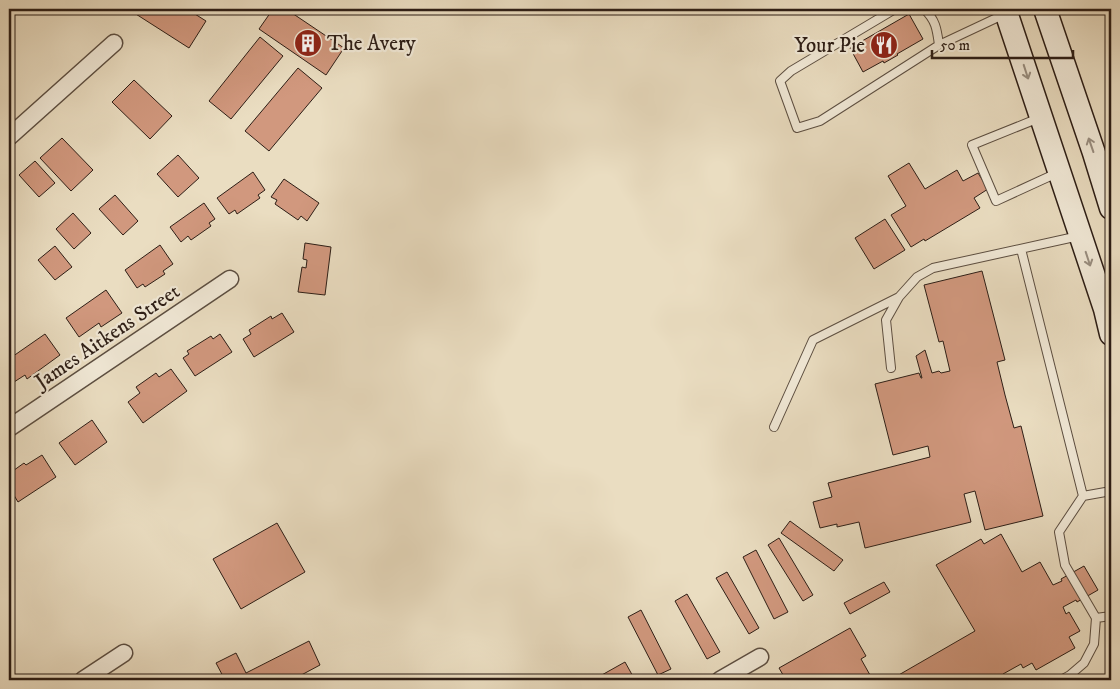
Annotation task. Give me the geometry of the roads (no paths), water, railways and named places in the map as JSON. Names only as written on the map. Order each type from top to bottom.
[{"type":"main road","points":[[1045,9],[1111,208]]},
{"type":"main road","points":[[1006,11],[1105,309],[1111,334]]},
{"type":"street","points":[[9,137],[114,43]]},
{"type":"street","name":"James Aitkens Street","points":[[9,428],[230,279]]},
{"type":"street","points":[[83,680],[124,653]]},
{"type":"street","points":[[720,680],[760,658]]},
{"type":"lane","points":[[895,9],[792,71],[780,82],[797,128],[820,121],[939,45],[1006,11]]},
{"type":"lane","points":[[924,9],[931,15],[937,28],[939,45]]},
{"type":"lane","points":[[1041,118],[972,145],[996,201],[1059,172]]},
{"type":"lane","points":[[890,368],[886,320],[899,297],[917,277],[933,268],[1080,236]]},
{"type":"lane","points":[[1021,249],[1083,496]]},
{"type":"lane","points":[[774,427],[813,340],[899,297]]},
{"type":"lane","points":[[1061,680],[1084,663],[1094,644],[1096,618],[1065,565],[1059,532],[1083,496],[1111,491]]},
{"type":"lane","points":[[1096,618],[1111,616]]},
{"type":"place","name":"The Avery","points":[[308,43]]},
{"type":"place","name":"Your Pie","points":[[884,45]]}]
